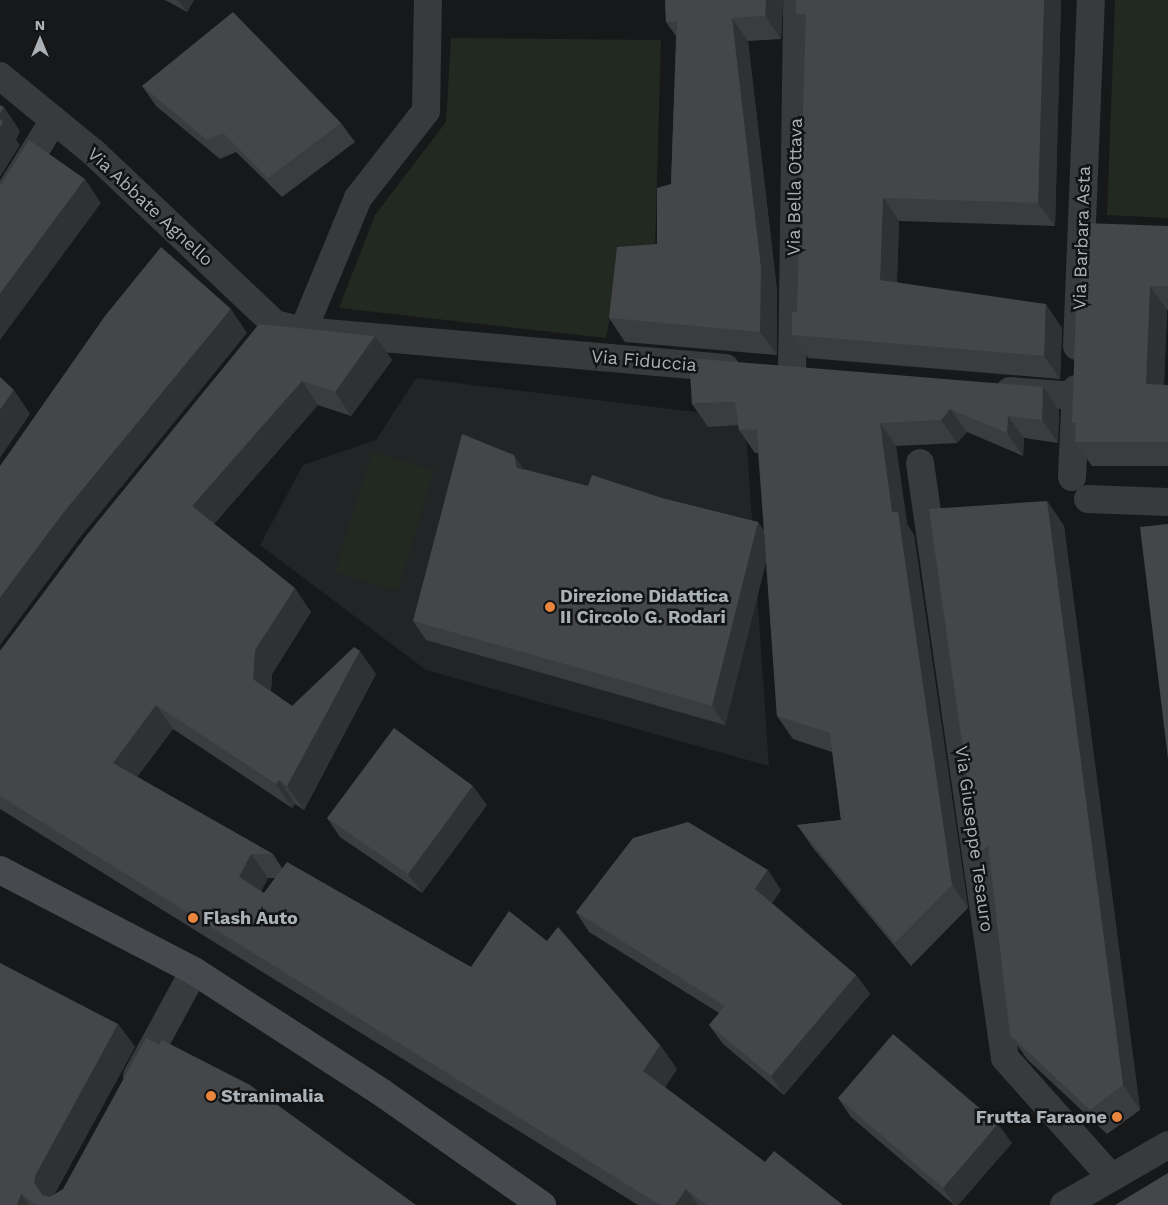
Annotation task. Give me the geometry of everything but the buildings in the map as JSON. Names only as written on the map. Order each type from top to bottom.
[{"type":"main road","points":[[0,870],[194,971],[381,1092],[542,1205]]},
{"type":"street","points":[[257,346],[275,324],[303,330],[358,198],[426,110],[428,0]]},
{"type":"street","name":"Via Bella Ottava","points":[[792,374],[797,0]]},
{"type":"street","name":"Via Barbara Asta","points":[[1072,476],[1092,0]]},
{"type":"street","name":"Via Abbate Agnello","points":[[0,76],[93,152],[275,324]]},
{"type":"street","points":[[0,207],[54,120]]},
{"type":"street","points":[[161,258],[178,234]]},
{"type":"street","name":"Via Fiduccia","points":[[303,330],[821,376]]},
{"type":"street","points":[[987,389],[1075,396]]},
{"type":"street","name":"Via Giuseppe Tesauro","points":[[920,463],[1005,1058],[1111,1177]]},
{"type":"street","points":[[1088,499],[1168,502]]},
{"type":"street","points":[[123,1101],[194,971]]},
{"type":"street","points":[[1064,1205],[1168,1145]]},
{"type":"shaded area","points":[[1115,0],[1168,0],[1168,218],[1107,215]]},
{"type":"shaded area","points":[[451,38],[661,40],[655,252],[621,257],[606,338],[339,308],[375,215],[446,122]]},
{"type":"shaded area","name":"Direzione Didattica II Circolo G. Rodari","points":[[416,378],[745,418],[769,766],[426,670],[260,545],[303,465],[376,440]]},
{"type":"shaded area","points":[[372,452],[434,470],[398,591],[335,572]]},
{"type":"place","name":"Direzione Didattica II Circolo G. Rodari","points":[[550,607]]},
{"type":"place","name":"Flash Auto","points":[[193,918]]},
{"type":"place","name":"Stranimalia","points":[[211,1096]]},
{"type":"place","name":"Frutta Faraone","points":[[1117,1117]]}]
